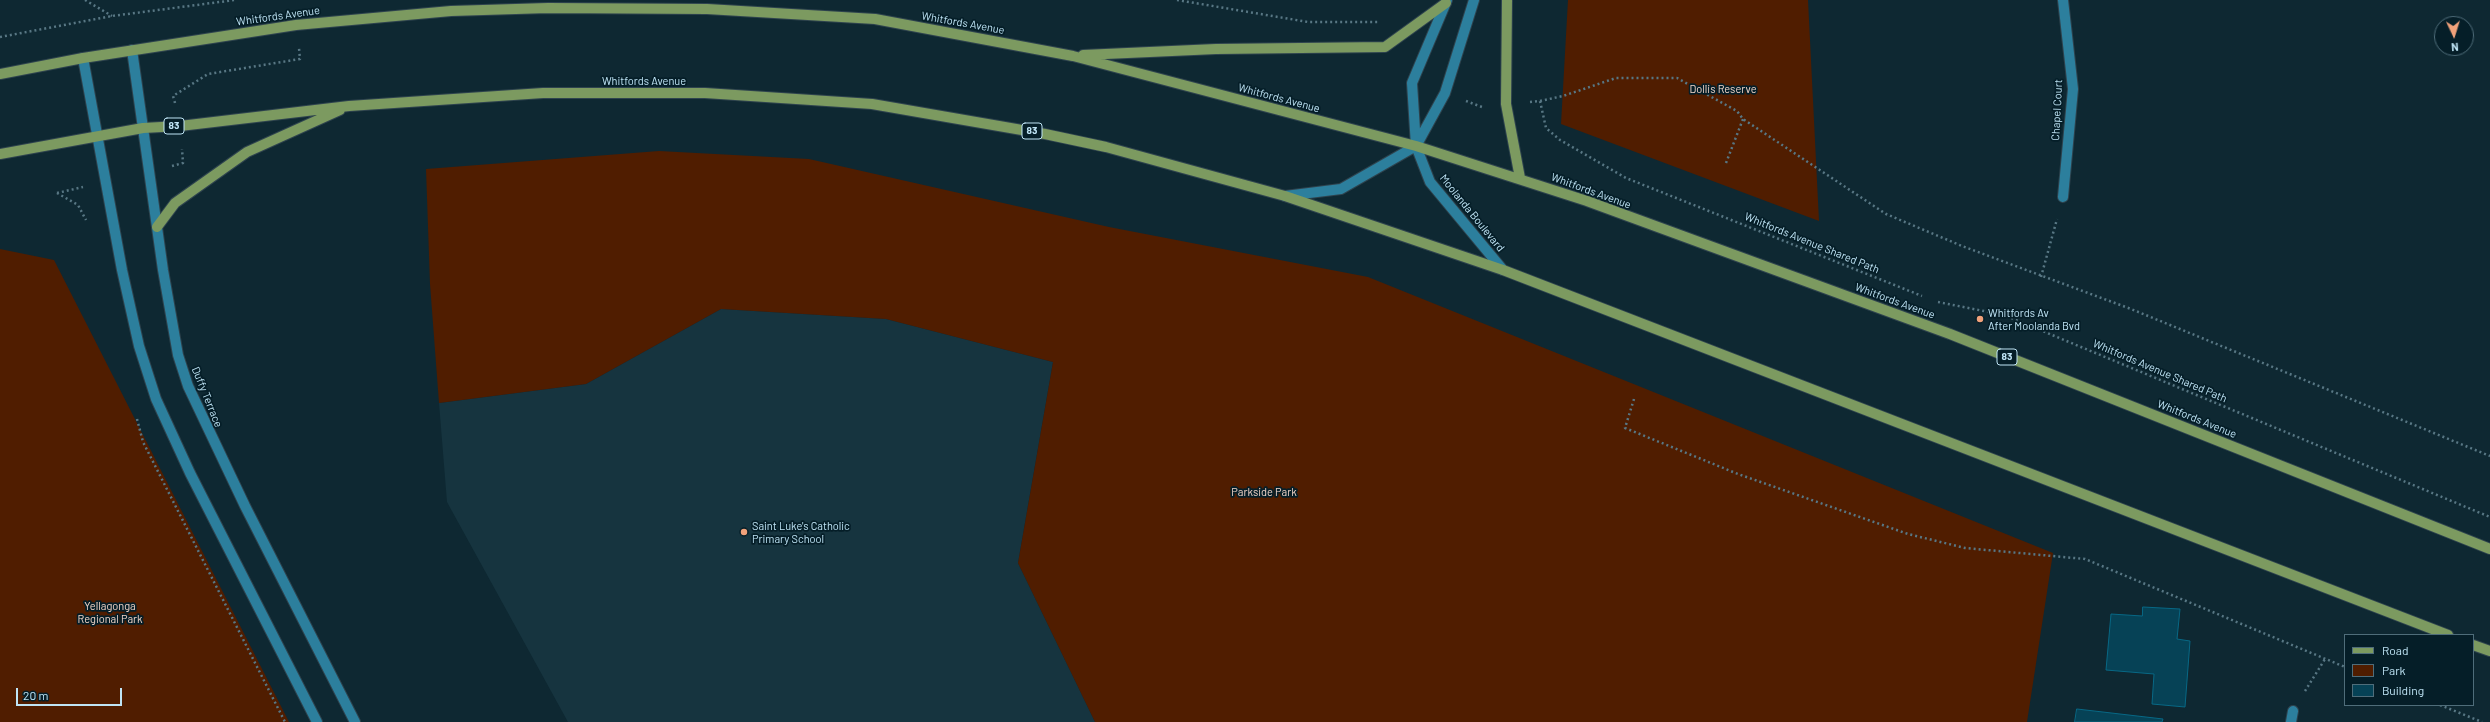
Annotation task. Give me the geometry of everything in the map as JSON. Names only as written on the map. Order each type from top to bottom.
[{"type":"main road","points":[[1507,0],[1506,104],[1520,178]]},
{"type":"main road","points":[[1073,56],[1216,49],[1385,47],[1446,2]]},
{"type":"main road","name":"Whitfords Avenue","points":[[0,74],[83,58],[296,25],[451,11],[556,8],[707,10],[875,19],[1073,56],[1416,146],[1520,178],[1950,334],[2490,548]]},
{"type":"main road","name":"Whitfords Avenue","points":[[0,154],[96,135],[143,128],[180,126],[349,106],[543,93],[705,92],[872,104],[1045,134],[1098,145],[1285,196],[1503,270],[2445,634]]},
{"type":"main road","points":[[157,227],[175,203],[247,152],[349,106]]},
{"type":"main road","points":[[2474,645],[2490,651]]},
{"type":"street","points":[[1285,196],[1341,189],[1416,146],[1445,93],[1474,0]]},
{"type":"street","name":"Chapel Court","points":[[2063,0],[2073,89],[2063,197]]},
{"type":"street","name":"Moolanda Boulevard","points":[[1446,2],[1412,82],[1416,146],[1430,182],[1503,270]]},
{"type":"street","name":"Duffy Terrace","points":[[132,50],[157,227],[178,355],[188,386],[245,506],[355,722]]},
{"type":"street","points":[[83,58],[96,135],[139,346],[156,399],[190,473],[317,722]]},
{"type":"street","points":[[2291,722],[2293,711]]},
{"type":"path","points":[[85,0],[112,16]]},
{"type":"path","points":[[0,37],[112,16],[235,0]]},
{"type":"path","points":[[1177,0],[1308,22],[1378,21],[1385,47]]},
{"type":"path","points":[[1445,93],[1485,108],[1506,104],[1540,101],[1563,96],[1616,78],[1677,78],[1737,111],[1744,119],[1886,214],[2041,277],[2131,309],[2490,456]]},
{"type":"path","name":"Whitfords Avenue Shared Path","points":[[1540,101],[1546,128],[1560,140],[1626,178],[1938,302],[2004,315],[2490,517]]},
{"type":"path","points":[[1726,163],[1744,119]]},
{"type":"path","points":[[2041,277],[2063,197]]},
{"type":"path","points":[[1634,399],[1625,428],[1738,474],[1908,534],[1965,548],[2085,559],[2344,667]]},
{"type":"path","points":[[2293,711],[2325,659]]},
{"type":"path","points":[[2442,706],[2482,722]]},
{"type":"shaded area","name":"Saint Luke's Catholic Primary School","points":[[721,309],[886,319],[1053,362],[1018,563],[1095,722],[568,722],[447,502],[439,403],[586,384]]},
{"type":"green space","name":"Dollis Reserve","points":[[1568,0],[1808,0],[1819,221],[1561,124]]},
{"type":"green space","name":"Parkside Park","points":[[659,151],[809,159],[1109,227],[1368,277],[2053,553],[2027,722],[1095,722],[1018,563],[1053,362],[886,319],[721,309],[586,384],[439,403],[430,284],[426,169]]},
{"type":"green space","name":"Yellagonga Regional Park","points":[[0,249],[54,260],[289,722],[0,722]]},
{"type":"building","points":[[2143,607],[2180,609],[2177,639],[2190,641],[2185,707],[2152,704],[2154,674],[2106,670],[2111,614],[2142,616]]},
{"type":"building","points":[[2077,709],[2163,719],[2162,722],[2075,722]]},
{"type":"place","name":"Whitfords Av After Moolanda Bvd","points":[[1980,319]]},
{"type":"place","name":"Saint Luke's Catholic Primary School","points":[[744,532]]}]
